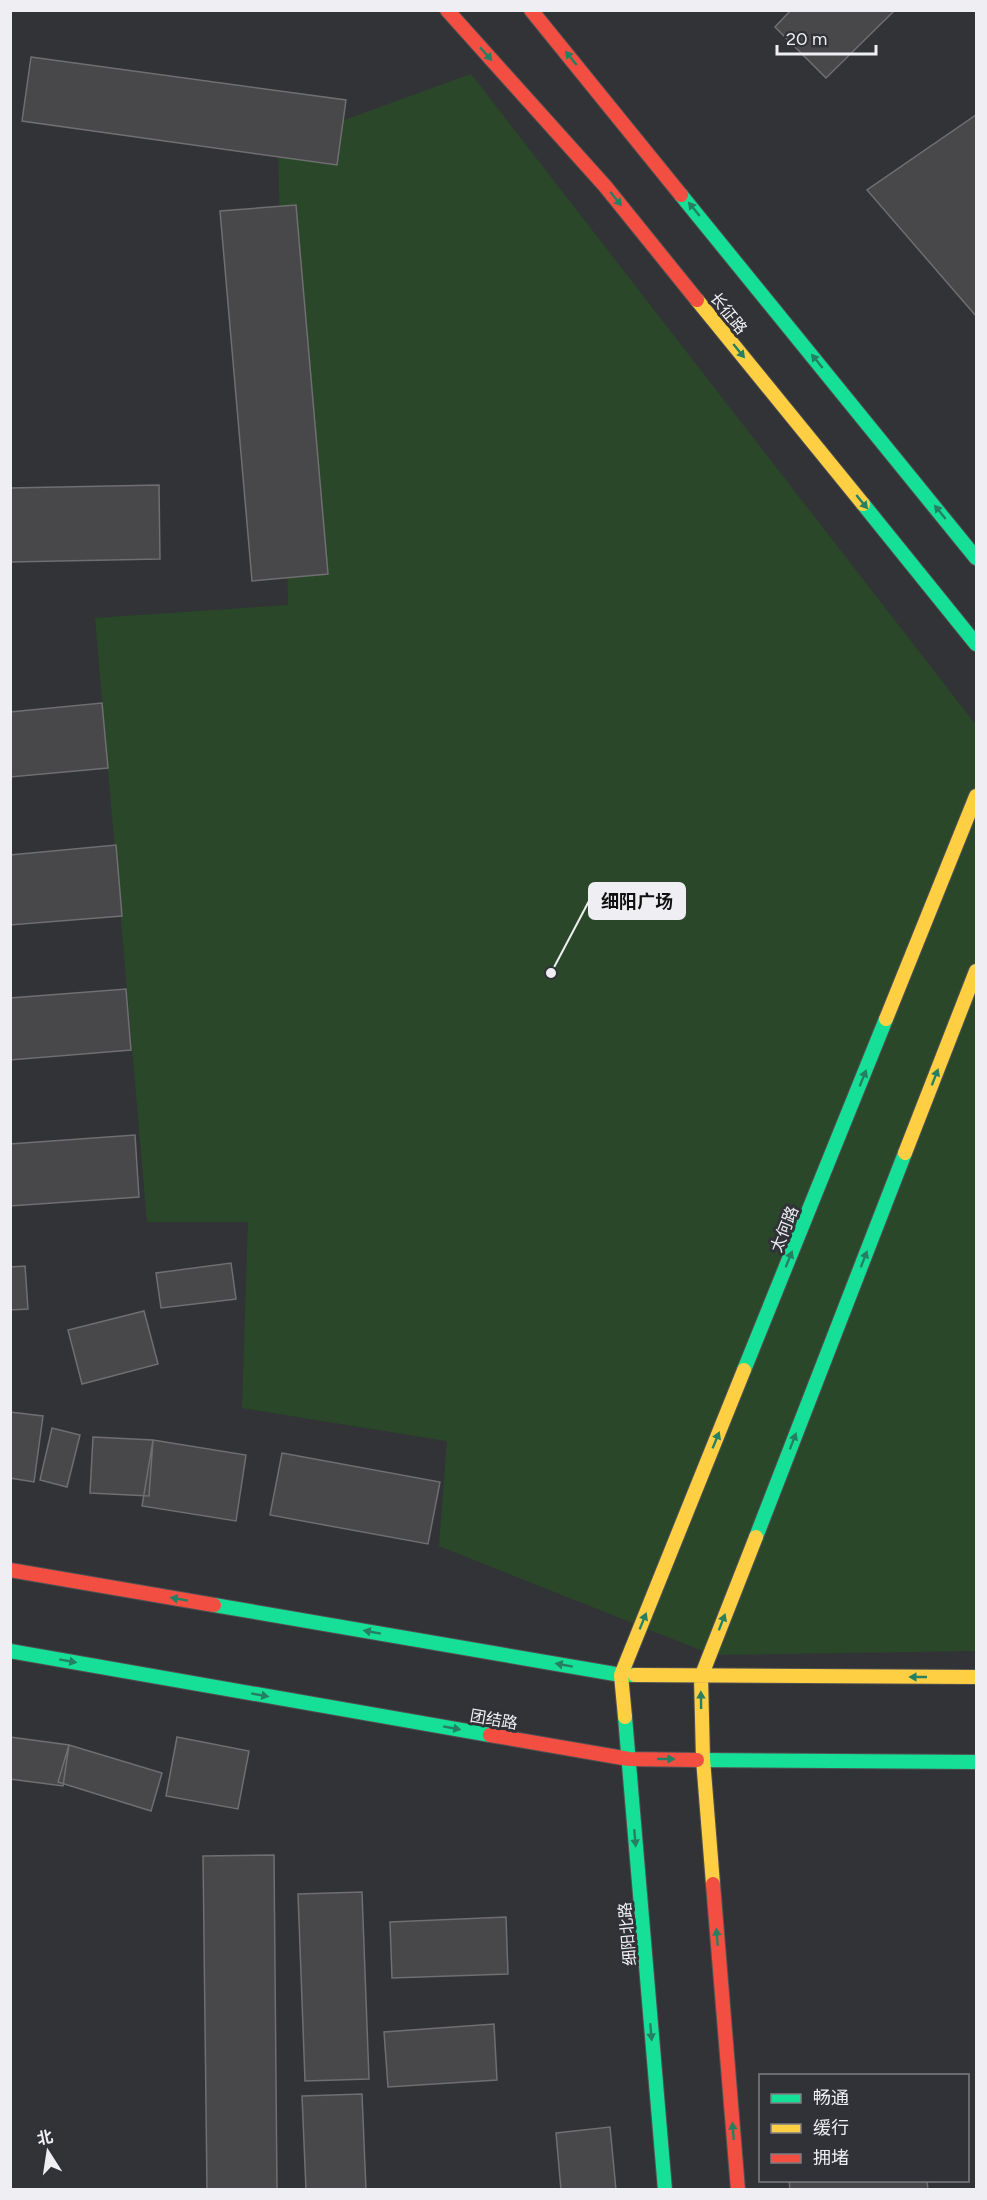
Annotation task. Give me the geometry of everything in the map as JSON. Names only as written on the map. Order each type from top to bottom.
[{"type":"main road","name":"长征路","points":[[447,10],[605,186],[976,644]]},
{"type":"main road","points":[[531,10],[976,558]]},
{"type":"main road","name":"太何路","points":[[621,1675],[976,796]]},
{"type":"main road","points":[[738,2190],[703,1759],[701,1677],[976,971]]},
{"type":"main road","points":[[10,1570],[621,1675],[976,1677]]},
{"type":"main road","name":"团结路","points":[[10,1651],[628,1759],[976,1762]]},
{"type":"main road","name":"细阳北路","points":[[621,1675],[665,2190]]},
{"type":"green space","points":[[471,74],[976,725],[976,1651],[713,1655],[439,1546],[447,1441],[242,1408],[248,1222],[147,1222],[95,618],[288,605],[278,144]]},
{"type":"building","points":[[791,10],[895,10],[826,78],[775,27]]},
{"type":"building","points":[[31,57],[346,100],[337,165],[22,121]]},
{"type":"building","points":[[976,115],[976,316],[867,190]]},
{"type":"building","points":[[296,205],[328,574],[252,581],[220,211]]},
{"type":"building","points":[[159,485],[160,559],[10,562],[10,488]]},
{"type":"building","points":[[102,703],[108,768],[10,777],[10,712]]},
{"type":"building","points":[[116,845],[122,916],[10,925],[10,855]]},
{"type":"building","points":[[126,989],[131,1050],[10,1060],[10,998]]},
{"type":"building","points":[[135,1135],[139,1197],[10,1206],[10,1144]]},
{"type":"building","points":[[231,1263],[236,1299],[161,1308],[156,1273]]},
{"type":"building","points":[[25,1266],[28,1309],[10,1310],[10,1267]]},
{"type":"building","points":[[144,1311],[158,1364],[82,1384],[68,1330]]},
{"type":"building","points":[[10,1412],[43,1416],[34,1482],[10,1478]]},
{"type":"building","points":[[52,1428],[80,1435],[67,1487],[40,1480]]},
{"type":"building","points":[[93,1437],[153,1440],[149,1496],[90,1493]]},
{"type":"building","points":[[153,1440],[246,1455],[236,1521],[142,1506]]},
{"type":"building","points":[[282,1453],[440,1482],[428,1544],[270,1515]]},
{"type":"building","points":[[10,1737],[69,1745],[63,1786],[10,1779]]},
{"type":"building","points":[[177,1737],[249,1751],[238,1809],[166,1796]]},
{"type":"building","points":[[69,1745],[162,1773],[151,1811],[58,1782]]},
{"type":"building","points":[[274,1855],[277,2190],[207,2190],[203,1856]]},
{"type":"building","points":[[362,1892],[369,2079],[305,2081],[298,1894]]},
{"type":"building","points":[[506,1917],[508,1974],[392,1978],[390,1922]]},
{"type":"building","points":[[494,2024],[497,2080],[388,2087],[384,2032]]},
{"type":"building","points":[[362,2094],[366,2190],[306,2190],[302,2096]]},
{"type":"building","points":[[610,2127],[616,2190],[561,2190],[556,2133]]},
{"type":"building","points":[[789,2182],[927,2182],[928,2190],[790,2190]]},
{"type":"traffic: fast","points":[[681,195],[976,558]]},
{"type":"traffic: fast","points":[[863,504],[976,644]]},
{"type":"traffic: fast","points":[[744,1370],[886,1019]]},
{"type":"traffic: fast","points":[[756,1537],[905,1153]]},
{"type":"traffic: fast","points":[[214,1605],[621,1675],[635,1675]]},
{"type":"traffic: fast","points":[[10,1651],[490,1735]]},
{"type":"traffic: fast","points":[[625,1717],[665,2190]]},
{"type":"traffic: fast","points":[[697,1760],[976,1762]]},
{"type":"traffic: slow","points":[[697,300],[863,504]]},
{"type":"traffic: slow","points":[[886,1019],[976,796]]},
{"type":"traffic: slow","points":[[905,1153],[976,971]]},
{"type":"traffic: slow","points":[[625,1717],[621,1675],[744,1370]]},
{"type":"traffic: slow","points":[[713,1884],[703,1759],[701,1677],[756,1537]]},
{"type":"traffic: slow","points":[[635,1675],[976,1677]]},
{"type":"traffic: jam","points":[[447,10],[605,186],[697,300]]},
{"type":"traffic: jam","points":[[531,10],[681,195]]},
{"type":"traffic: jam","points":[[10,1570],[214,1605]]},
{"type":"traffic: jam","points":[[490,1735],[629,1759],[697,1760]]},
{"type":"traffic: jam","points":[[713,1884],[738,2190]]},
{"type":"place","name":"细阳广场","points":[[551,973]]}]
